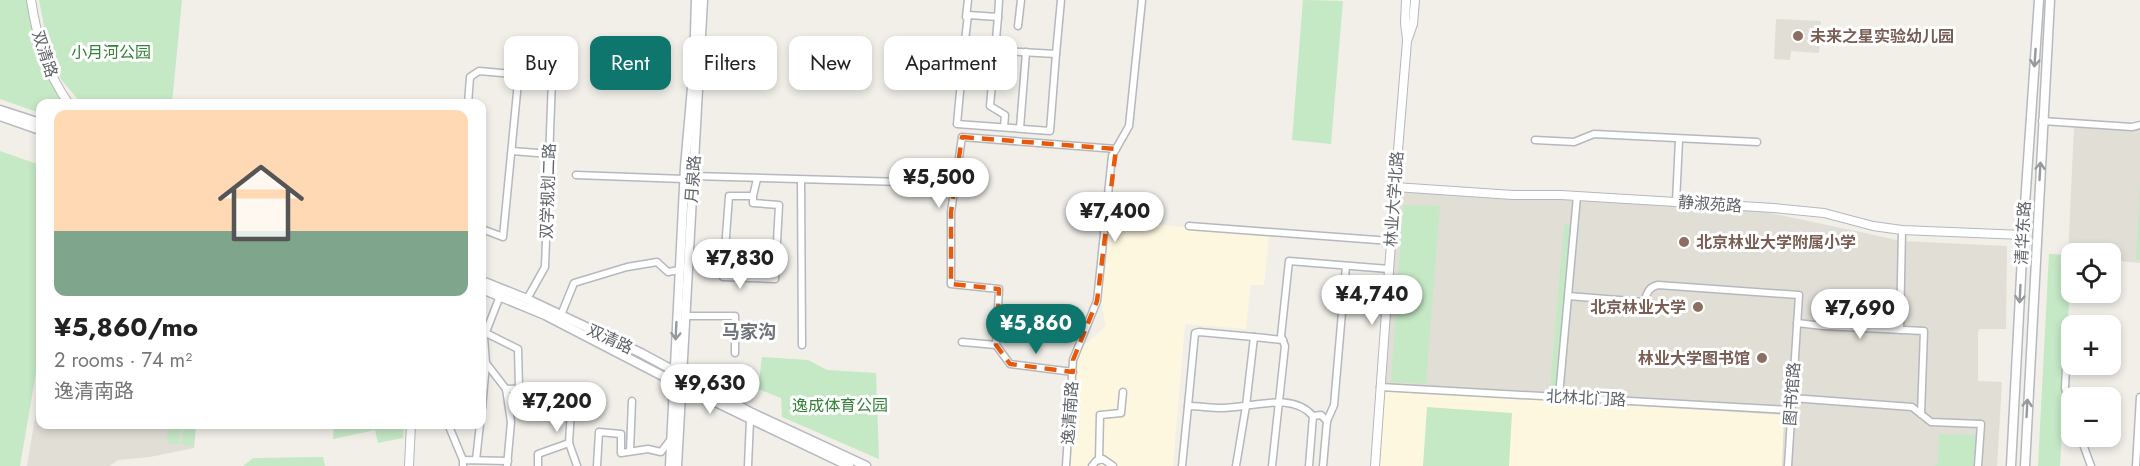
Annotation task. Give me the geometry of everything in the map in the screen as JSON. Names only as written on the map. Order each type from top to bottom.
[{"type":"main road","name":"月泉路","points":[[677,466],[686,316],[696,0]]},
{"type":"main road","name":"月泉路","points":[[670,466],[679,270],[703,0]]},
{"type":"main road","name":"清华东路","points":[[2011,466],[2023,235],[2039,0]]},
{"type":"main road","name":"清华东路","points":[[2025,466],[2035,245],[2050,0]]},
{"type":"main road","points":[[0,110],[36,122]]},
{"type":"main road","points":[[0,116],[36,129]]},
{"type":"main road","points":[[2035,245],[2023,235],[2037,227]]},
{"type":"main road","name":"双清路","points":[[486,283],[527,299],[674,369],[752,413],[866,466]]},
{"type":"main road","name":"双清路","points":[[486,291],[545,315],[750,420],[849,466]]},
{"type":"street","name":"双清路","points":[[31,0],[40,45],[49,72],[66,99]]},
{"type":"street","points":[[965,36],[968,0]]},
{"type":"street","points":[[996,36],[999,0]]},
{"type":"street","points":[[1018,26],[1021,0]]},
{"type":"street","points":[[960,90],[957,124],[1050,130],[1061,0]]},
{"type":"street","points":[[1073,372],[1010,364],[996,345],[999,289],[951,284],[951,212],[962,136],[1116,149],[1129,126],[1142,0]]},
{"type":"street","name":"林业大学北路","points":[[1375,466],[1407,41],[1406,0]]},
{"type":"street","name":"林业大学北路","points":[[1407,41],[1413,24],[1415,0]]},
{"type":"street","points":[[966,17],[968,15],[998,17]]},
{"type":"street","points":[[1017,51],[1056,54]]},
{"type":"street","points":[[1020,129],[1026,52]]},
{"type":"street","points":[[468,99],[470,77],[479,71],[512,74],[518,82],[503,237],[486,231]]},
{"type":"street","name":"双学规划二路","points":[[527,299],[545,267],[552,90]]},
{"type":"street","points":[[991,90],[990,106],[1005,115],[1004,127]]},
{"type":"street","points":[[2042,121],[2132,127],[2140,125]]},
{"type":"street","points":[[1535,140],[1574,142],[1594,134],[1679,140],[1757,142]]},
{"type":"street","points":[[1676,202],[1679,140]]},
{"type":"street","name":"逸清南路","points":[[1066,466],[1072,360],[1097,301],[1112,156],[1116,149]]},
{"type":"street","points":[[512,151],[550,154]]},
{"type":"street","points":[[576,175],[939,183]]},
{"type":"street","points":[[753,196],[729,196],[723,278],[775,279],[779,205],[753,203],[757,179]]},
{"type":"street","points":[[801,180],[802,345]]},
{"type":"street","name":"静淑苑路","points":[[1395,187],[1774,208],[1824,213],[1873,226],[1902,230],[2023,235]]},
{"type":"street","points":[[1559,396],[1576,196]]},
{"type":"street","points":[[1189,226],[1391,241]]},
{"type":"street","points":[[1900,330],[1902,230]]},
{"type":"street","points":[[1272,466],[1285,346],[1281,336],[1289,261],[1389,269]]},
{"type":"street","points":[[561,315],[574,283],[627,267],[657,262],[668,272],[679,270]]},
{"type":"street","points":[[1323,466],[1327,421],[1334,405],[1346,266]]},
{"type":"street","name":"图书馆路","points":[[1568,296],[1644,302],[1652,286],[1658,285],[1799,295],[1788,466]]},
{"type":"street","points":[[486,328],[500,296]]},
{"type":"street","points":[[686,316],[735,316],[735,353]]},
{"type":"street","points":[[1797,323],[1924,331],[1921,414]]},
{"type":"street","points":[[486,333],[518,349],[519,388]]},
{"type":"street","points":[[1182,466],[1195,333],[1283,340]]},
{"type":"street","points":[[1236,466],[1254,337]]},
{"type":"street","points":[[962,342],[996,345]]},
{"type":"street","points":[[450,429],[463,463],[476,460],[508,463],[511,422],[506,389],[486,363]]},
{"type":"street","name":"北林北门路","points":[[1380,387],[1791,410]]},
{"type":"street","points":[[506,389],[530,388],[540,394],[597,395]]},
{"type":"street","points":[[1100,460],[1100,415],[1121,413],[1123,392]]},
{"type":"street","points":[[572,394],[569,443],[577,466]]},
{"type":"street","points":[[2136,466],[2140,397]]},
{"type":"street","points":[[1792,398],[1912,407],[1931,422],[1981,424],[1978,466]]},
{"type":"street","points":[[630,452],[632,401]]},
{"type":"street","points":[[1188,405],[1222,408],[1279,402],[1299,405],[1307,409],[1313,416],[1309,466]]},
{"type":"street","points":[[1313,416],[1320,415],[1327,421]]},
{"type":"street","points":[[747,466],[750,420]]},
{"type":"street","points":[[409,466],[411,429]]},
{"type":"street","points":[[476,460],[479,429]]},
{"type":"street","points":[[597,466],[599,432],[621,434],[621,453],[648,449],[661,452],[671,438]]},
{"type":"street","points":[[538,466],[538,454],[569,443]]},
{"type":"street","points":[[2084,447],[2091,466]]},
{"type":"street","points":[[1092,466],[1100,460],[1107,460],[1113,466]]},
{"type":"highlighted area","points":[[962,137],[1116,149],[1097,301],[1073,360],[1073,372],[1010,364],[996,345],[999,289],[951,284],[951,212]]},
{"type":"shaded area","name":"未来之星实验幼儿园","points":[[1776,19],[1821,21],[1819,53],[1791,51],[1790,60],[1774,59]]},
{"type":"shaded area","points":[[2140,125],[2140,263],[2121,261],[2121,243],[2069,243],[2074,126]]},
{"type":"shaded area","name":"北京林业大学","points":[[1395,187],[1752,209],[1902,241],[2007,246],[2006,329],[1979,329],[1978,334],[1978,381],[2002,382],[1997,466],[1782,466],[1784,415],[1385,390]]},
{"type":"shaded area","points":[[1119,221],[1269,235],[1264,285],[1251,285],[1246,329],[1185,324],[1173,466],[1071,466],[1078,351],[1106,326],[1101,302],[1108,225]]},
{"type":"shaded area","points":[[1385,390],[1785,415],[1782,466],[1380,466]]},
{"type":"shaded area","points":[[36,412],[36,429],[196,429],[194,448],[150,457],[118,460],[109,466],[27,466]]},
{"type":"green space","points":[[0,0],[27,0],[36,50],[48,78],[63,99],[36,99],[36,112],[0,99]]},
{"type":"green space","name":"小月河公园","points":[[39,0],[182,0],[172,99],[78,99],[60,78],[45,31]]},
{"type":"green space","points":[[1303,0],[1343,1],[1331,144],[1292,140]]},
{"type":"green space","points":[[0,151],[36,164],[36,372],[20,466],[0,466]]},
{"type":"green space","points":[[2140,180],[2140,260],[2136,260]]},
{"type":"green space","points":[[1403,205],[1440,206],[1426,384],[1391,382]]},
{"type":"green space","points":[[1564,224],[1574,225],[1558,390],[1550,389]]},
{"type":"green space","points":[[2049,254],[2061,255],[2061,303],[2069,303],[2068,315],[2061,315],[2061,375],[2065,375],[2064,387],[2061,387],[2060,466],[2038,466]]},
{"type":"green space","name":"逸成体育公园","points":[[762,357],[808,360],[827,370],[876,373],[879,459],[782,417],[781,398],[758,389]]},
{"type":"green space","points":[[1427,407],[1512,413],[1509,466],[1423,466]]},
{"type":"green space","points":[[168,429],[181,429],[179,444],[167,443]]},
{"type":"green space","points":[[183,429],[196,429],[194,446],[181,444]]},
{"type":"green space","points":[[334,429],[404,429],[403,438],[378,443],[375,430],[333,439]]},
{"type":"green space","points":[[1939,434],[1976,435],[1974,466],[1935,466],[1938,461]]},
{"type":"green space","points":[[323,457],[325,466],[243,466],[253,458]]},
{"type":"place","name":"未来之星实验幼儿园","points":[[1798,36]]},
{"type":"place","name":"北京林业大学附属小学","points":[[1684,242]]},
{"type":"place","name":"北京林业大学","points":[[1698,307]]},
{"type":"place","name":"林业大学图书馆","points":[[1762,358]]},
{"type":"district","name":"马家沟","points":[[749,332]]}]
